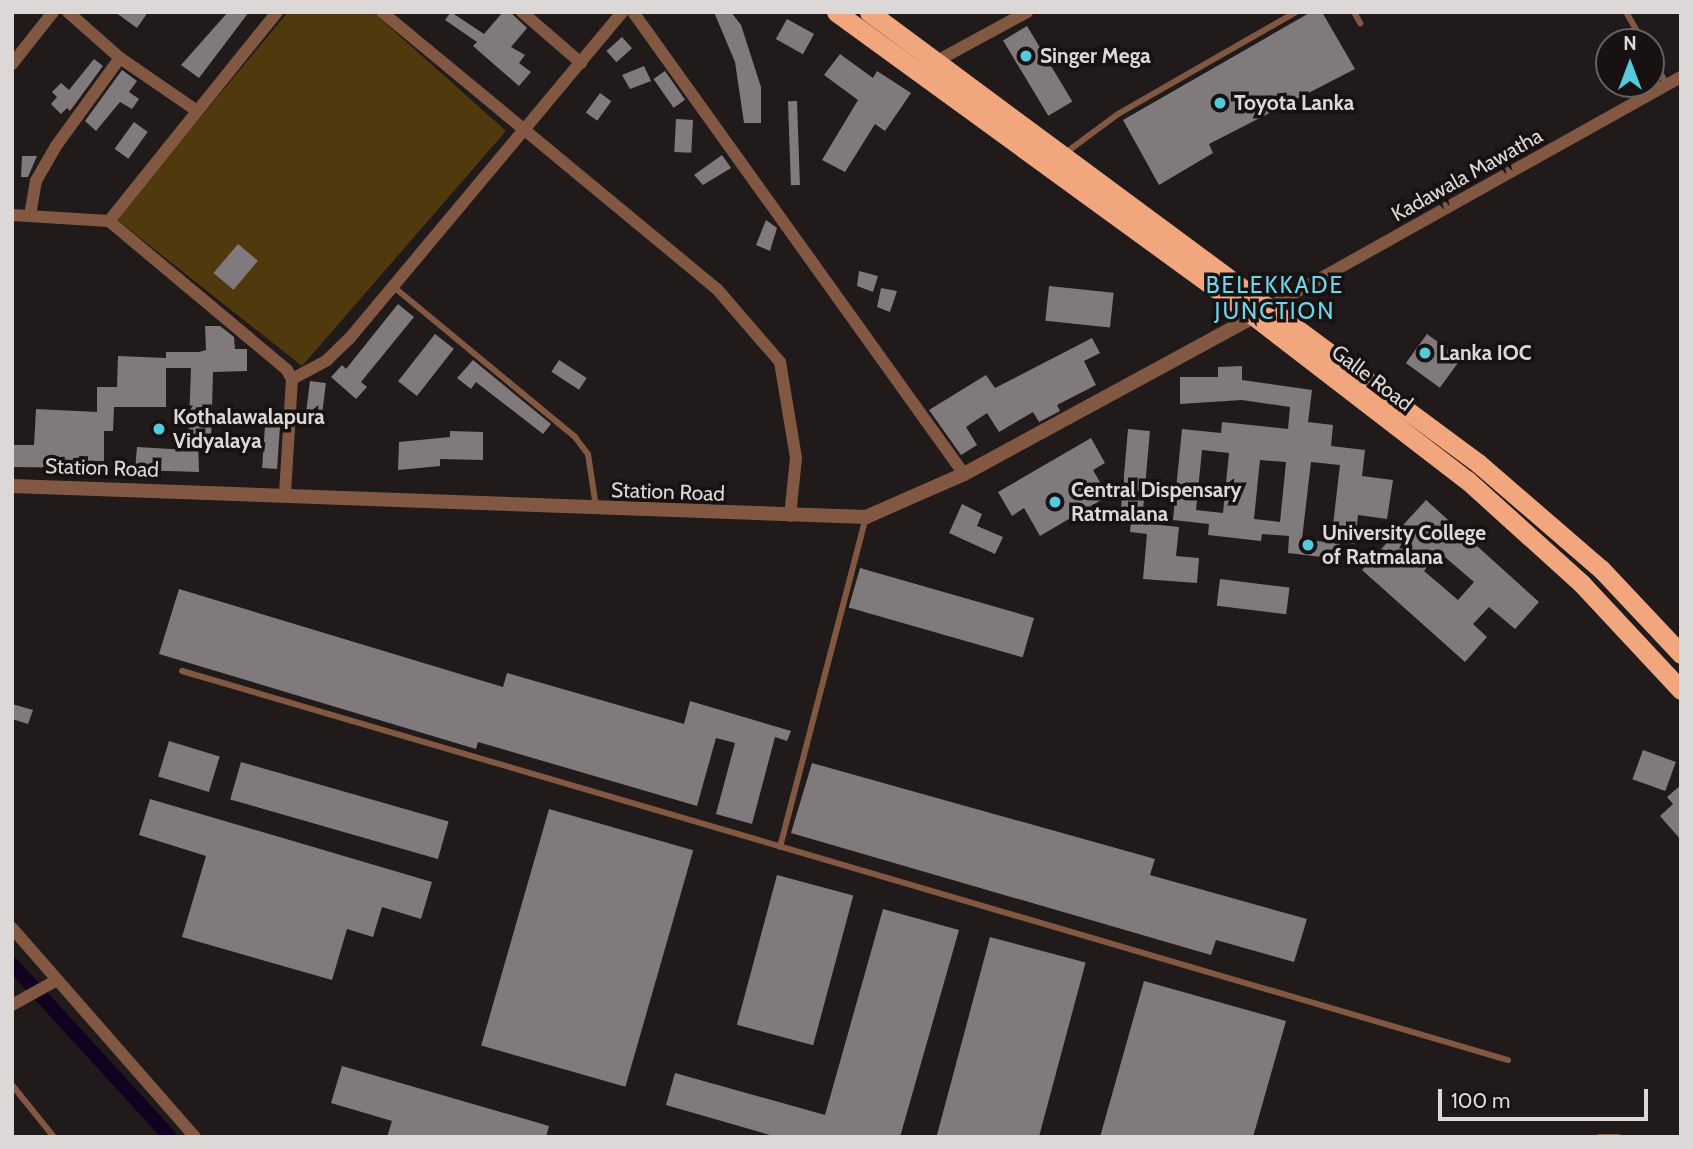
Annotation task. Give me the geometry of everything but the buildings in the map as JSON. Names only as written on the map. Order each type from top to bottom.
[{"type":"highway","name":"Galle Road","points":[[836,12],[1478,463],[1601,569],[1681,654]]},
{"type":"highway","name":"Galle Road","points":[[869,12],[1062,155],[1263,311],[1515,520],[1681,690]]},
{"type":"street","points":[[12,64],[53,12]]},
{"type":"street","points":[[68,12],[120,58],[198,111]]},
{"type":"street","points":[[109,222],[277,12]]},
{"type":"street","points":[[382,12],[522,133],[717,289],[780,362],[796,458],[790,516]]},
{"type":"street","points":[[522,12],[581,62]]},
{"type":"street","points":[[292,379],[327,360],[394,288],[622,12]]},
{"type":"street","points":[[633,12],[964,474]]},
{"type":"street","points":[[935,62],[1027,12]]},
{"type":"street","points":[[30,215],[36,181],[55,146],[120,58]]},
{"type":"street","name":"Kadawala Mawatha","points":[[1263,311],[1681,77]]},
{"type":"street","points":[[12,215],[109,222],[241,329],[292,379],[285,494]]},
{"type":"street","name":"Station Road","points":[[12,486],[285,494],[596,510],[866,517],[964,474],[1263,311]]},
{"type":"street","points":[[12,928],[195,1137]]},
{"type":"street","points":[[23,995],[57,980]]},
{"type":"lane","points":[[1062,155],[1118,114],[1296,12]]},
{"type":"lane","points":[[1354,12],[1360,23]]},
{"type":"lane","points":[[1626,12],[1635,28]]},
{"type":"lane","points":[[1665,81],[1667,85]]},
{"type":"lane","points":[[394,288],[575,436],[588,454],[596,510]]},
{"type":"lane","points":[[780,848],[866,517]]},
{"type":"lane","points":[[182,671],[1508,1060]]},
{"type":"lane","points":[[12,1085],[51,1136]]},
{"type":"lane","points":[[1599,1137],[1618,1137]]},
{"type":"shaded area","points":[[288,12],[373,12],[506,131],[302,366],[116,219]]},
{"type":"waterway","points":[[12,964],[170,1137]]},
{"type":"place","name":"Singer Mega","points":[[1026,56]]},
{"type":"place","name":"Toyota Lanka","points":[[1220,103]]},
{"type":"place","name":"Lanka IOC","points":[[1425,353]]},
{"type":"place","name":"Kothalawalapura Vidyalaya","points":[[159,429]]},
{"type":"place","name":"Central Dispensary Ratmalana","points":[[1055,502]]},
{"type":"place","name":"University College of Ratmalana","points":[[1308,545]]},
{"type":"district","name":"BELEKKADE JUNCTION","points":[[1275,298]]}]
